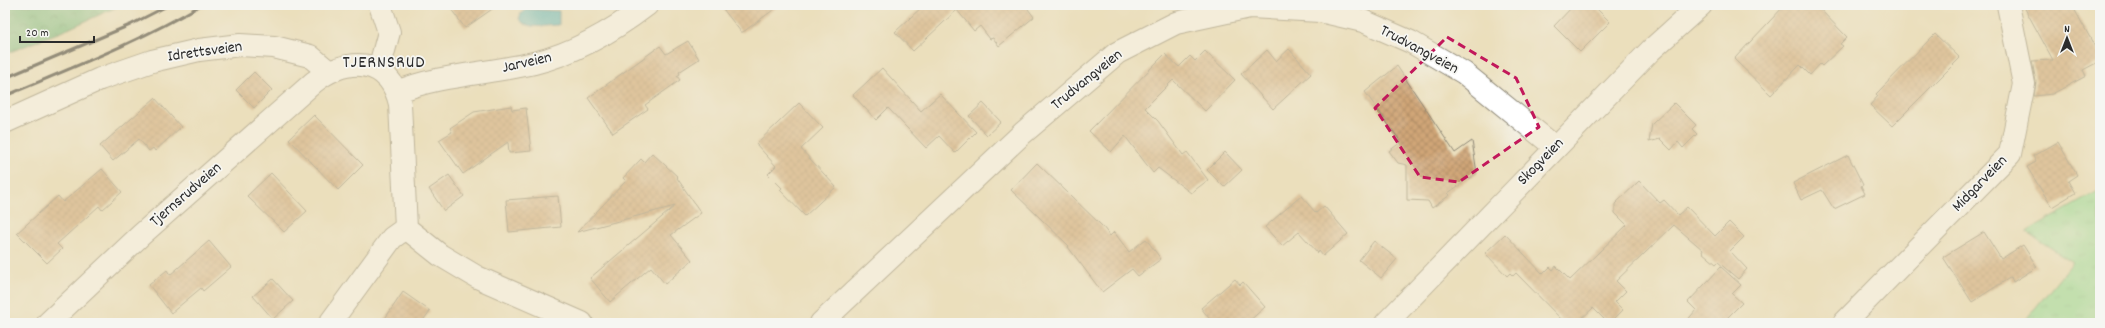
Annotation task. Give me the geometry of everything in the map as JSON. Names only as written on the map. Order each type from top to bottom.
[{"type":"street","points":[[379,69],[389,32],[380,5]]},
{"type":"street","name":"Jarveien","points":[[397,92],[432,80],[533,63],[560,55],[612,29],[647,5]]},
{"type":"street","name":"Skogveien","points":[[1386,323],[1651,50],[1701,5]]},
{"type":"street","name":"Midgarveien","points":[[1844,323],[2010,154],[2024,84],[2008,5]]},
{"type":"street","name":"Trudvangveien","points":[[821,323],[1023,133],[1117,53],[1176,23],[1250,7],[1320,11],[1363,21],[1411,42],[1464,73],[1556,147]]},
{"type":"street","name":"Idrettsveien","points":[[5,122],[100,79],[152,61],[199,50],[240,45],[274,47],[310,56],[329,72]]},
{"type":"street","points":[[329,72],[350,66],[379,69],[387,76],[397,92],[400,104],[406,228],[440,255],[477,277],[582,323]]},
{"type":"street","name":"Tjernsrudveien","points":[[48,323],[140,235],[314,82],[329,72]]},
{"type":"street","points":[[330,323],[392,238],[406,228]]},
{"type":"highlighted area","points":[[1447,37],[1516,78],[1539,127],[1459,182],[1420,177],[1375,108]]},
{"type":"green space","points":[[5,5],[121,5],[68,29],[5,54]]},
{"type":"green space","points":[[2100,190],[2100,323],[2023,323],[2073,262],[2026,232]]},
{"type":"water","points":[[527,9],[559,11],[559,25],[532,26],[523,23],[519,19],[521,13]]},
{"type":"building","points":[[448,5],[498,5],[465,28]]},
{"type":"building","points":[[720,5],[780,5],[741,32]]},
{"type":"building","points":[[924,5],[1025,5],[1034,17],[999,46],[993,38],[990,39],[980,26],[974,31],[957,10],[913,51],[895,32]]},
{"type":"building","points":[[1574,5],[1593,5],[1610,22],[1580,52],[1554,26]]},
{"type":"building","points":[[1785,5],[1816,5],[1847,37],[1840,44],[1843,46],[1822,66],[1820,64],[1810,75],[1800,65],[1771,95],[1734,59]]},
{"type":"building","points":[[2023,5],[2072,5],[2100,56],[2100,61],[2083,70],[2086,76],[2052,94],[2034,96],[2036,82],[2032,61],[2053,60]]},
{"type":"building","points":[[1935,34],[1960,58],[1892,126],[1870,105],[1878,96],[1876,94]]},
{"type":"building","points":[[688,41],[699,59],[679,72],[680,74],[677,76],[680,80],[645,105],[648,109],[613,133],[588,98],[660,46],[666,54]]},
{"type":"building","points":[[1289,49],[1311,74],[1273,109],[1241,74],[1267,50],[1276,61]]},
{"type":"building","points":[[1205,51],[1235,80],[1205,111],[1173,80],[1145,108],[1158,121],[1183,155],[1187,152],[1208,180],[1191,193],[1158,168],[1153,173],[1125,136],[1111,152],[1089,131],[1165,54],[1179,67],[1190,56],[1195,61]]},
{"type":"building","points":[[1397,66],[1455,153],[1472,141],[1477,173],[1448,193],[1450,195],[1432,208],[1428,201],[1407,200],[1407,165],[1398,163],[1389,151],[1401,142],[1365,92]]},
{"type":"building","points":[[882,68],[921,111],[940,94],[976,132],[955,153],[939,136],[926,148],[888,108],[876,120],[853,95]]},
{"type":"building","points":[[254,72],[272,90],[254,108],[236,90]]},
{"type":"building","points":[[155,98],[181,127],[155,151],[153,148],[149,151],[139,139],[113,161],[100,146]]},
{"type":"building","points":[[799,103],[823,128],[801,149],[836,187],[805,216],[780,190],[782,188],[768,174],[776,166],[756,144]]},
{"type":"building","points":[[983,103],[1001,122],[987,135],[969,116]]},
{"type":"building","points":[[1674,103],[1696,125],[1692,129],[1697,134],[1683,148],[1678,142],[1671,150],[1660,139],[1649,142],[1652,124]]},
{"type":"building","points":[[511,106],[512,110],[526,108],[531,151],[509,153],[508,142],[463,174],[439,140],[452,132],[450,128],[474,112]]},
{"type":"building","points":[[314,115],[363,165],[338,190],[289,139]]},
{"type":"building","points":[[2058,142],[2077,175],[2068,181],[2075,193],[2052,207],[2027,167],[2036,162],[2033,156]]},
{"type":"building","points":[[1225,152],[1242,170],[1224,187],[1207,170]]},
{"type":"building","points":[[652,153],[678,177],[677,178],[701,213],[671,235],[692,260],[665,284],[651,267],[610,302],[590,278],[675,206],[577,232],[626,181],[623,178],[641,159],[644,162]]},
{"type":"building","points":[[1848,155],[1863,185],[1861,186],[1865,194],[1834,209],[1822,190],[1801,200],[1793,183]]},
{"type":"building","points":[[1037,163],[1103,227],[1110,236],[1114,232],[1129,252],[1146,239],[1161,259],[1138,276],[1132,269],[1102,292],[1068,247],[1069,246],[1011,190]]},
{"type":"building","points":[[102,169],[122,192],[102,210],[99,206],[57,244],[62,249],[47,263],[17,233],[58,196],[63,202]]},
{"type":"building","points":[[271,173],[307,211],[284,232],[247,196]]},
{"type":"building","points":[[449,175],[464,196],[444,211],[429,189]]},
{"type":"building","points":[[1639,181],[1660,203],[1664,200],[1678,215],[1687,207],[1715,236],[1729,222],[1744,237],[1730,251],[1747,269],[1738,279],[1718,262],[1716,264],[1702,252],[1703,250],[1674,225],[1616,281],[1626,291],[1615,302],[1623,310],[1610,323],[1608,323],[1593,308],[1577,323],[1565,323],[1516,273],[1513,276],[1510,273],[1507,276],[1485,253],[1505,234],[1543,274],[1550,267],[1553,270],[1556,266],[1570,280],[1627,225],[1615,213],[1615,204]]},
{"type":"building","points":[[558,196],[561,227],[509,232],[506,200]]},
{"type":"building","points":[[1301,196],[1316,213],[1324,206],[1348,234],[1323,256],[1319,251],[1318,253],[1299,232],[1282,246],[1265,227]]},
{"type":"building","points":[[1984,232],[2001,259],[2023,245],[2037,267],[2013,282],[2011,277],[1972,302],[1943,257]]},
{"type":"building","points":[[209,241],[231,267],[203,291],[201,288],[171,313],[149,285],[167,270],[170,275]]},
{"type":"building","points":[[1374,241],[1397,259],[1381,278],[1359,260]]},
{"type":"building","points":[[1721,267],[1741,285],[1732,294],[1742,303],[1722,323],[1685,323],[1696,310],[1688,302]]},
{"type":"building","points":[[273,279],[293,301],[273,319],[253,296]]},
{"type":"building","points":[[1235,279],[1240,285],[1243,282],[1265,307],[1247,323],[1213,323],[1201,308]]},
{"type":"building","points":[[403,292],[430,311],[421,323],[382,323]]},
{"type":"railway","points":[[5,78],[130,25],[169,5]]},
{"type":"railway","points":[[5,96],[129,43],[201,5]]},
{"type":"district","name":"TJERNSRUD","points":[[384,63]]}]
